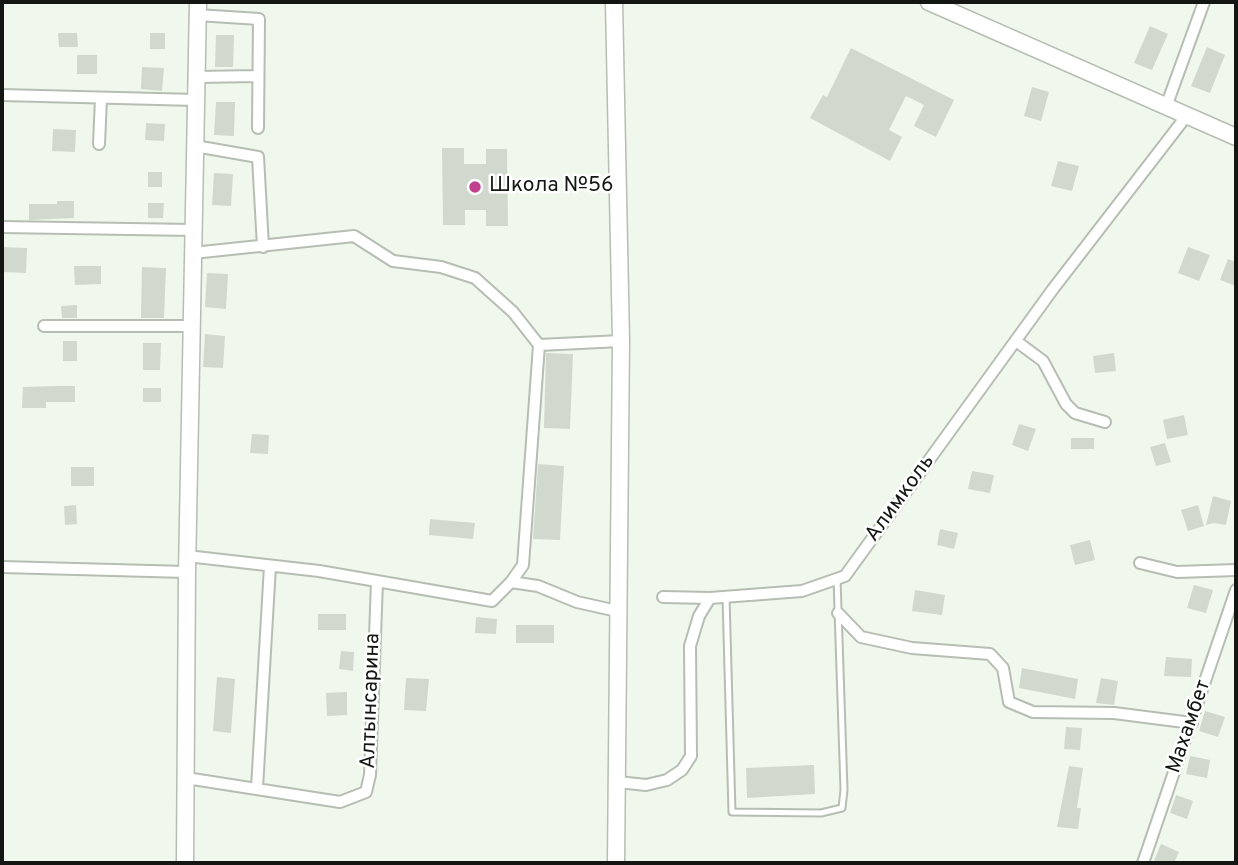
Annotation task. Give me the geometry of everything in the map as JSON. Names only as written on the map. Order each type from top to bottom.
[{"type":"street","points":[[614,2],[621,341],[616,863]]},
{"type":"street","points":[[929,2],[1236,136]]},
{"type":"street","points":[[1167,104],[1204,2]]},
{"type":"street","points":[[186,863],[187,556],[197,9],[259,19],[257,128]]},
{"type":"street","points":[[196,77],[258,76]]},
{"type":"street","points":[[2,95],[196,100]]},
{"type":"street","points":[[99,144],[101,98]]},
{"type":"street","name":"Алимколь","points":[[663,597],[710,598],[802,591],[845,576],[1016,341],[1188,114]]},
{"type":"street","points":[[195,146],[258,157],[263,247]]},
{"type":"street","points":[[2,227],[193,230]]},
{"type":"street","points":[[187,556],[377,581],[492,601],[512,582],[523,565],[539,345],[513,312],[475,278],[441,267],[393,261],[354,236],[193,253]]},
{"type":"street","points":[[44,327],[191,326]]},
{"type":"street","points":[[539,345],[621,341]]},
{"type":"street","points":[[1016,341],[1043,361],[1066,404],[1075,413],[1104,422]]},
{"type":"street","points":[[1140,563],[1177,572],[1236,570]]},
{"type":"street","points":[[257,788],[270,566]]},
{"type":"street","points":[[2,567],[187,572]]},
{"type":"street","name":"Алтынсарина","points":[[186,778],[340,802],[366,792],[370,775],[377,581]]},
{"type":"street","points":[[512,582],[538,586],[577,602],[617,611]]},
{"type":"street","name":"Махамбет","points":[[1143,863],[1236,590]]},
{"type":"street","points":[[618,782],[646,785],[667,780],[682,770],[691,756],[690,646],[699,616],[710,598]]},
{"type":"street","points":[[838,613],[861,637],[912,648],[990,654],[1003,668],[1009,702],[1032,712],[1114,713],[1192,723]]},
{"type":"lane","points":[[726,596],[732,812],[821,813],[842,808],[844,744],[837,579]]},
{"type":"building","points":[[1150,26],[1168,34],[1152,70],[1134,63]]},
{"type":"building","points":[[58,33],[77,33],[78,47],[59,47]]},
{"type":"building","points":[[150,33],[165,33],[165,49],[150,49]]},
{"type":"building","points":[[216,35],[234,35],[233,67],[215,67]]},
{"type":"building","points":[[1207,47],[1225,55],[1210,93],[1191,86]]},
{"type":"building","points":[[851,48],[954,100],[936,137],[914,126],[924,105],[906,96],[889,130],[902,137],[890,161],[810,118],[823,95],[827,97]]},
{"type":"building","points":[[77,55],[97,55],[97,74],[77,74]]},
{"type":"building","points":[[142,67],[164,68],[162,91],[141,89]]},
{"type":"building","points":[[1032,87],[1049,92],[1041,121],[1024,116]]},
{"type":"building","points":[[216,102],[235,102],[234,136],[214,135]]},
{"type":"building","points":[[146,123],[165,124],[164,141],[145,140]]},
{"type":"building","points":[[53,129],[76,130],[75,152],[52,151]]},
{"type":"building","name":"Школа №56","points":[[442,148],[464,148],[464,164],[486,164],[486,149],[507,149],[508,226],[486,226],[486,210],[465,210],[465,225],[443,225]]},
{"type":"building","points":[[1058,161],[1079,166],[1072,191],[1051,186]]},
{"type":"building","points":[[148,172],[162,172],[162,187],[148,187]]},
{"type":"building","points":[[214,173],[233,174],[231,206],[212,205]]},
{"type":"building","points":[[57,201],[74,201],[74,218],[29,220],[29,204],[57,204]]},
{"type":"building","points":[[148,203],[164,203],[163,218],[148,218]]},
{"type":"building","points":[[2,247],[27,248],[26,273],[2,272]]},
{"type":"building","points":[[1188,247],[1210,255],[1199,281],[1178,273]]},
{"type":"building","points":[[1228,259],[1236,262],[1236,286],[1220,280]]},
{"type":"building","points":[[74,266],[101,266],[101,284],[75,285]]},
{"type":"building","points":[[142,267],[166,268],[164,318],[141,318]]},
{"type":"building","points":[[207,273],[228,274],[226,309],[205,307]]},
{"type":"building","points":[[77,305],[77,318],[62,318],[61,306]]},
{"type":"building","points":[[205,334],[225,336],[223,368],[203,367]]},
{"type":"building","points":[[63,341],[77,341],[77,361],[63,361]]},
{"type":"building","points":[[143,343],[161,343],[160,370],[143,370]]},
{"type":"building","points":[[546,353],[573,354],[570,429],[544,428]]},
{"type":"building","points":[[1114,353],[1116,371],[1095,373],[1093,356]]},
{"type":"building","points":[[75,386],[75,402],[46,402],[46,408],[22,408],[23,387]]},
{"type":"building","points":[[143,388],[161,388],[161,402],[143,402]]},
{"type":"building","points":[[1184,415],[1188,435],[1167,439],[1163,420]]},
{"type":"building","points":[[1019,424],[1036,429],[1028,451],[1012,445]]},
{"type":"building","points":[[252,434],[269,435],[268,454],[250,453]]},
{"type":"building","points":[[1071,438],[1094,438],[1094,449],[1071,449]]},
{"type":"building","points":[[1165,443],[1171,462],[1156,466],[1150,447]]},
{"type":"building","points":[[538,464],[564,466],[560,540],[533,539]]},
{"type":"building","points":[[71,467],[94,467],[94,486],[71,486]]},
{"type":"building","points":[[972,471],[994,475],[990,493],[968,489]]},
{"type":"building","points":[[1213,496],[1231,501],[1226,525],[1206,525]]},
{"type":"building","points":[[76,505],[77,524],[65,525],[64,506]]},
{"type":"building","points":[[1198,505],[1204,526],[1188,531],[1181,510]]},
{"type":"building","points":[[430,519],[475,523],[473,539],[429,535]]},
{"type":"building","points":[[940,529],[958,533],[954,549],[937,545]]},
{"type":"building","points":[[1090,540],[1095,560],[1075,565],[1070,545]]},
{"type":"building","points":[[1194,585],[1213,590],[1206,613],[1187,608]]},
{"type":"building","points":[[915,590],[945,595],[942,615],[912,611]]},
{"type":"building","points":[[318,614],[346,614],[346,630],[318,630]]},
{"type":"building","points":[[476,617],[497,619],[496,634],[475,633]]},
{"type":"building","points":[[516,625],[554,625],[554,643],[516,643]]},
{"type":"building","points":[[341,651],[354,652],[353,671],[339,669]]},
{"type":"building","points":[[1166,657],[1192,659],[1191,677],[1164,676]]},
{"type":"building","points":[[1022,668],[1078,679],[1075,699],[1019,688]]},
{"type":"building","points":[[217,677],[235,679],[231,733],[213,731]]},
{"type":"building","points":[[406,678],[429,679],[426,711],[404,710]]},
{"type":"building","points":[[1101,678],[1118,681],[1114,705],[1096,703]]},
{"type":"building","points":[[347,692],[347,715],[327,716],[326,693]]},
{"type":"building","points":[[1205,711],[1225,717],[1218,737],[1199,731]]},
{"type":"building","points":[[1066,727],[1082,728],[1080,750],[1064,749]]},
{"type":"building","points":[[1190,756],[1210,760],[1207,778],[1186,774]]},
{"type":"building","points":[[814,765],[815,794],[747,798],[746,768]]},
{"type":"building","points":[[1069,766],[1083,768],[1077,808],[1081,808],[1078,829],[1057,827]]},
{"type":"building","points":[[1176,795],[1193,801],[1187,819],[1170,813]]},
{"type":"building","points":[[1161,844],[1179,852],[1174,863],[1153,863]]},
{"type":"place","name":"Школа №56","points":[[475,187]]}]
